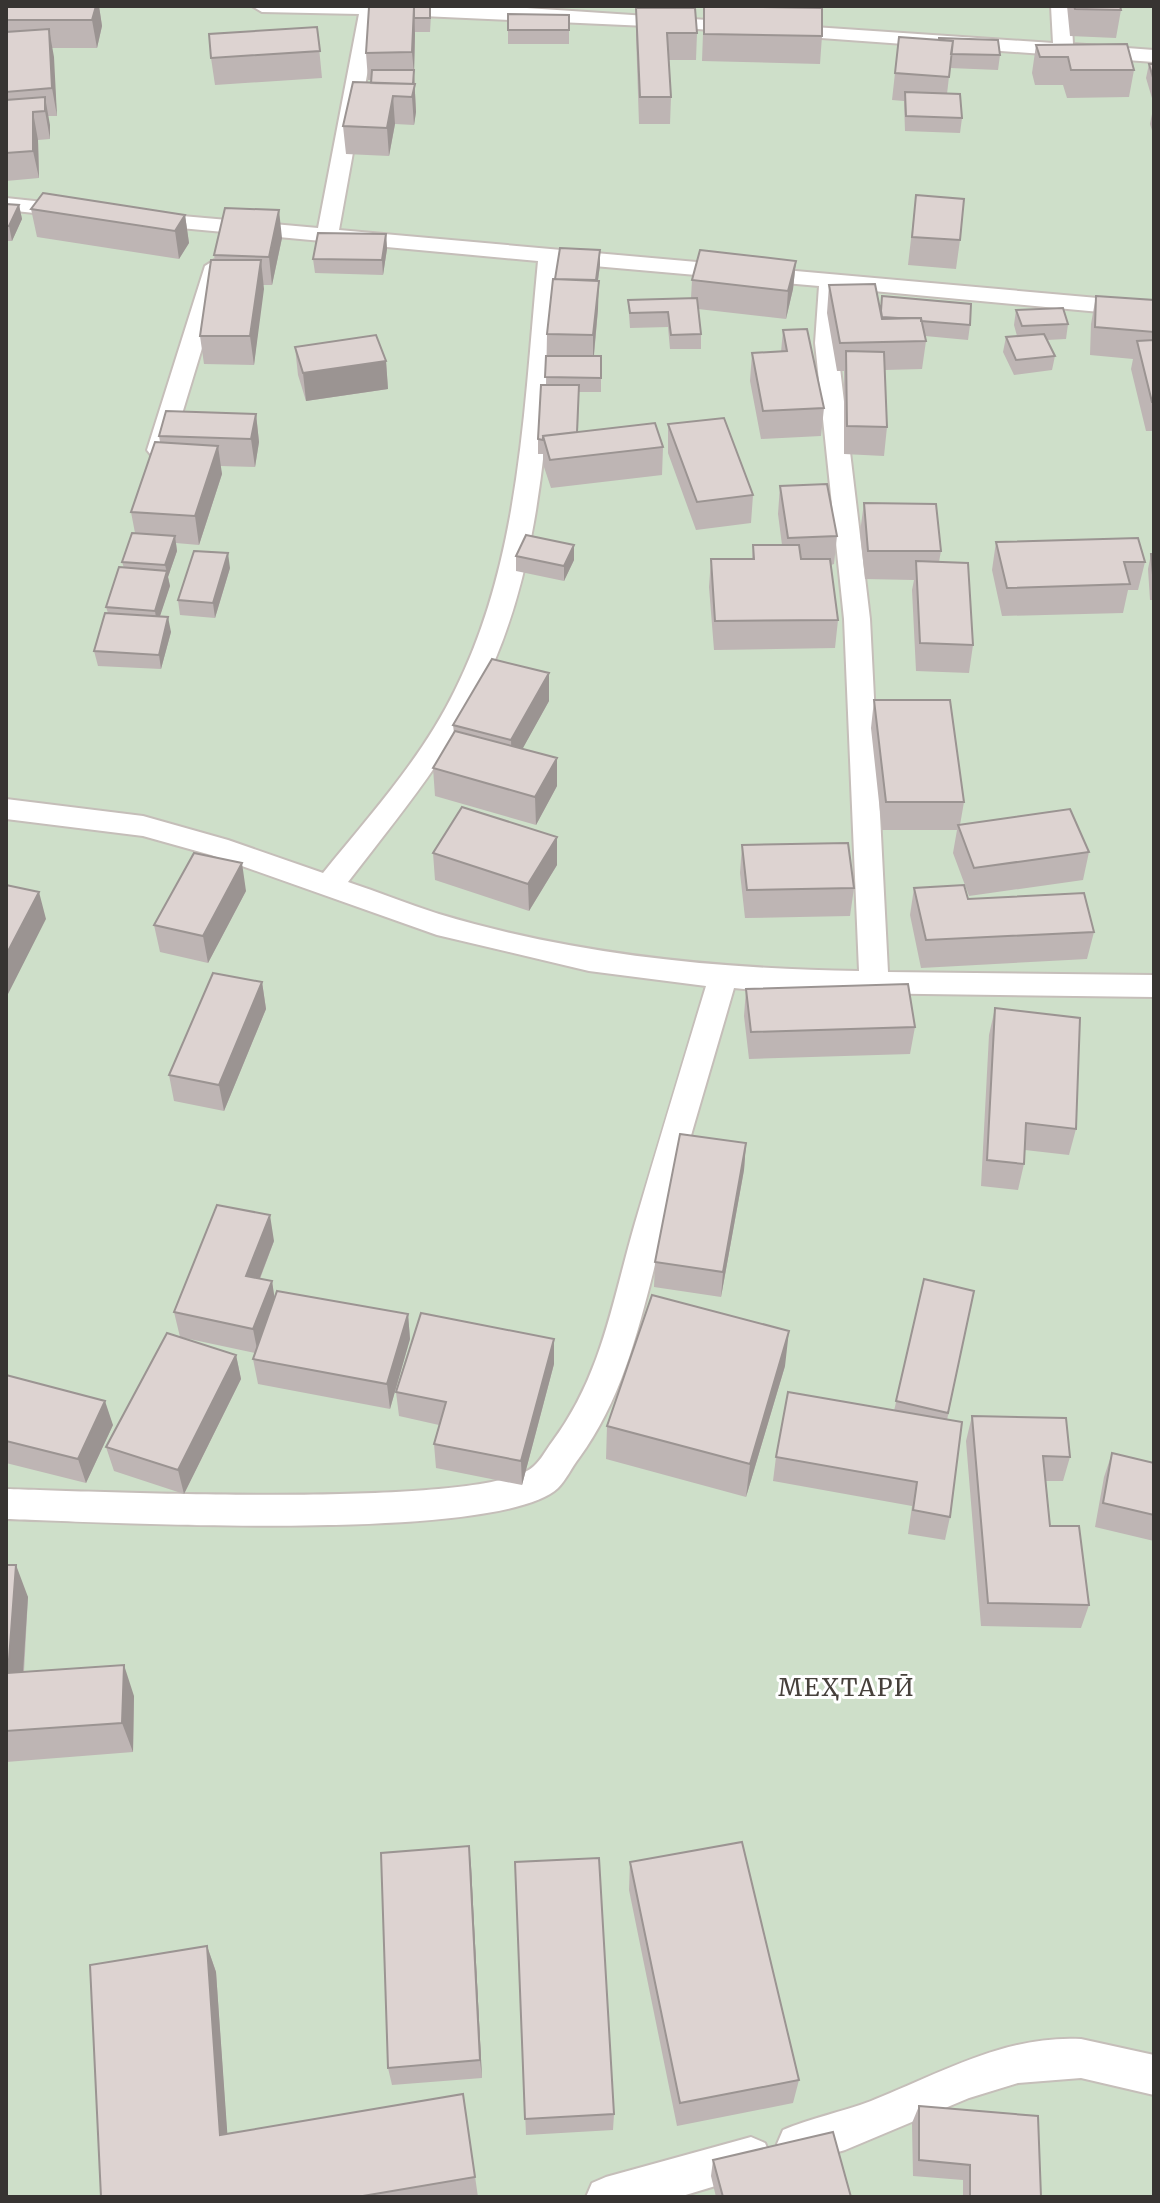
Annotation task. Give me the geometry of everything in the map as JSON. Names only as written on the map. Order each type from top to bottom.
[{"type":"lane","points":[[262,6],[370,7],[669,21],[1154,56]]},
{"type":"lane","points":[[760,6],[761,28]]},
{"type":"lane","points":[[1061,6],[1063,49]]},
{"type":"lane","points":[[327,235],[370,7]]},
{"type":"lane","points":[[6,204],[88,213]]},
{"type":"lane","points":[[133,218],[1154,310]]},
{"type":"lane","points":[[150,478],[229,226]]},
{"type":"lane","points":[[328,887],[425,760],[456,711],[484,653],[505,596],[524,497],[550,255]]},
{"type":"lane","points":[[831,280],[826,311],[826,343],[857,619],[874,981]]},
{"type":"lane","points":[[6,809],[143,826],[218,847],[437,924],[589,960],[723,977],[1154,986]]},
{"type":"lane","points":[[6,1504],[200,1510],[427,1506],[487,1500],[518,1493],[545,1478],[589,1418],[620,1340],[649,1228],[723,977]]},
{"type":"lane","points":[[606,2197],[848,2130],[989,2071],[1028,2062],[1070,2058],[1109,2061],[1154,2075]]},
{"type":"green space","points":[[6,6],[1154,6],[1154,2197],[6,2197]]},
{"type":"building","points":[[6,6],[96,6],[92,20],[6,20]]},
{"type":"building","points":[[371,6],[430,6],[430,18],[414,18],[414,7]]},
{"type":"building","points":[[704,6],[822,8],[822,36],[704,34]]},
{"type":"building","points":[[1074,6],[1120,6],[1121,10],[1075,9]]},
{"type":"building","points":[[369,7],[414,7],[412,52],[366,53]]},
{"type":"building","points":[[636,8],[695,8],[697,33],[667,33],[671,97],[640,97]]},
{"type":"building","points":[[508,14],[569,15],[569,30],[508,30]]},
{"type":"building","points":[[317,27],[320,51],[211,58],[209,34]]},
{"type":"building","points":[[49,29],[52,88],[6,92],[6,32]]},
{"type":"building","points":[[899,37],[953,41],[949,77],[895,73]]},
{"type":"building","points":[[939,38],[998,40],[1000,55],[951,54],[953,41]]},
{"type":"building","points":[[1127,44],[1134,70],[1071,70],[1068,57],[1040,57],[1036,45]]},
{"type":"building","points":[[1149,64],[1154,64],[1154,81]]},
{"type":"building","points":[[372,70],[414,70],[413,84],[371,83]]},
{"type":"building","points":[[353,82],[415,84],[412,97],[393,96],[387,128],[343,126]]},
{"type":"building","points":[[905,92],[960,94],[962,118],[906,116]]},
{"type":"building","points":[[45,97],[45,111],[33,112],[33,151],[6,153],[6,100]]},
{"type":"building","points":[[43,193],[185,215],[175,231],[31,209]]},
{"type":"building","points":[[916,195],[964,199],[960,240],[912,237]]},
{"type":"building","points":[[6,204],[19,205],[9,226],[6,226]]},
{"type":"building","points":[[225,208],[279,210],[269,257],[214,255]]},
{"type":"building","points":[[318,233],[386,234],[382,260],[313,259]]},
{"type":"building","points":[[560,248],[600,250],[596,280],[555,279]]},
{"type":"building","points":[[700,250],[796,261],[788,291],[692,280]]},
{"type":"building","points":[[211,260],[261,260],[250,336],[200,336]]},
{"type":"building","points":[[553,279],[599,281],[593,335],[547,334]]},
{"type":"building","points":[[875,284],[882,319],[921,318],[926,341],[840,343],[829,285]]},
{"type":"building","points":[[882,296],[971,304],[970,325],[921,321],[921,318],[882,317]]},
{"type":"building","points":[[1096,296],[1154,300],[1154,332],[1095,327]]},
{"type":"building","points":[[697,298],[701,334],[671,335],[668,312],[630,313],[628,300]]},
{"type":"building","points":[[1063,308],[1068,324],[1022,326],[1016,310]]},
{"type":"building","points":[[807,329],[824,408],[763,411],[752,353],[787,351],[783,330]]},
{"type":"building","points":[[1044,334],[1055,356],[1016,360],[1006,337]]},
{"type":"building","points":[[376,335],[386,361],[303,373],[295,347]]},
{"type":"building","points":[[1154,340],[1154,402],[1152,402],[1137,341]]},
{"type":"building","points":[[846,351],[884,352],[887,427],[847,426]]},
{"type":"building","points":[[546,356],[601,356],[601,378],[545,377]]},
{"type":"building","points":[[541,385],[579,385],[577,432],[538,439]]},
{"type":"building","points":[[166,411],[256,414],[251,439],[159,436]]},
{"type":"building","points":[[724,418],[753,495],[697,502],[668,424]]},
{"type":"building","points":[[655,423],[663,447],[550,460],[543,436]]},
{"type":"building","points":[[155,442],[218,446],[195,516],[131,512]]},
{"type":"building","points":[[827,484],[837,536],[788,538],[780,486]]},
{"type":"building","points":[[864,503],[936,504],[941,551],[868,551]]},
{"type":"building","points":[[132,533],[175,536],[165,565],[122,562]]},
{"type":"building","points":[[526,535],[574,545],[564,566],[516,556]]},
{"type":"building","points":[[1138,538],[1145,562],[1124,562],[1130,584],[1007,588],[996,542]]},
{"type":"building","points":[[753,545],[799,545],[801,559],[830,559],[838,620],[715,621],[711,559],[754,559]]},
{"type":"building","points":[[194,551],[228,553],[213,603],[178,600]]},
{"type":"building","points":[[1151,554],[1154,554],[1154,585]]},
{"type":"building","points":[[916,561],[968,563],[973,645],[920,643]]},
{"type":"building","points":[[119,567],[167,571],[155,611],[106,607]]},
{"type":"building","points":[[105,613],[168,617],[159,655],[94,651]]},
{"type":"building","points":[[492,659],[549,673],[511,740],[453,725]]},
{"type":"building","points":[[874,700],[950,700],[964,802],[886,802]]},
{"type":"building","points":[[455,731],[557,758],[535,797],[433,768]]},
{"type":"building","points":[[462,807],[557,837],[528,884],[433,853]]},
{"type":"building","points":[[1070,809],[1089,852],[974,868],[958,825]]},
{"type":"building","points":[[848,843],[854,888],[747,890],[742,845]]},
{"type":"building","points":[[194,853],[242,863],[203,936],[154,925]]},
{"type":"building","points":[[6,885],[39,892],[6,955]]},
{"type":"building","points":[[964,885],[968,899],[1084,893],[1094,932],[926,940],[914,888]]},
{"type":"building","points":[[213,973],[262,982],[219,1085],[169,1075]]},
{"type":"building","points":[[908,984],[915,1027],[751,1032],[746,989]]},
{"type":"building","points":[[995,1008],[1080,1018],[1076,1129],[1026,1123],[1024,1164],[987,1160]]},
{"type":"building","points":[[680,1134],[746,1143],[723,1272],[655,1262]]},
{"type":"building","points":[[217,1205],[270,1215],[246,1276],[272,1281],[253,1329],[174,1312]]},
{"type":"building","points":[[924,1279],[974,1291],[948,1413],[896,1401]]},
{"type":"building","points":[[277,1291],[408,1314],[387,1384],[253,1359]]},
{"type":"building","points":[[652,1295],[789,1331],[750,1464],[607,1426]]},
{"type":"building","points":[[421,1313],[554,1339],[521,1461],[434,1444],[446,1402],[396,1392]]},
{"type":"building","points":[[167,1333],[236,1355],[178,1470],[106,1447]]},
{"type":"building","points":[[6,1375],[105,1401],[78,1459],[6,1441]]},
{"type":"building","points":[[788,1392],[962,1422],[950,1517],[913,1510],[917,1482],[776,1457]]},
{"type":"building","points":[[972,1416],[1066,1418],[1070,1457],[1043,1456],[1050,1526],[1079,1526],[1089,1605],[988,1603]]},
{"type":"building","points":[[1112,1453],[1154,1463],[1154,1515],[1103,1503]]},
{"type":"building","points":[[6,1565],[16,1565],[8,1673],[124,1665],[122,1723],[6,1731]]},
{"type":"building","points":[[742,1842],[799,2080],[680,2103],[630,1862]]},
{"type":"building","points":[[469,1846],[480,2060],[388,2068],[381,1853]]},
{"type":"building","points":[[599,1858],[614,2114],[525,2119],[515,1862]]},
{"type":"building","points":[[207,1946],[220,2135],[463,2094],[475,2177],[357,2197],[101,2197],[90,1965]]},
{"type":"building","points":[[919,2106],[1038,2116],[1041,2197],[970,2197],[970,2165],[919,2160]]},
{"type":"building","points":[[833,2132],[851,2197],[723,2197],[713,2160]]},
{"type":"district","name":"МЕҲТАРӢ","points":[[847,1688]]}]
